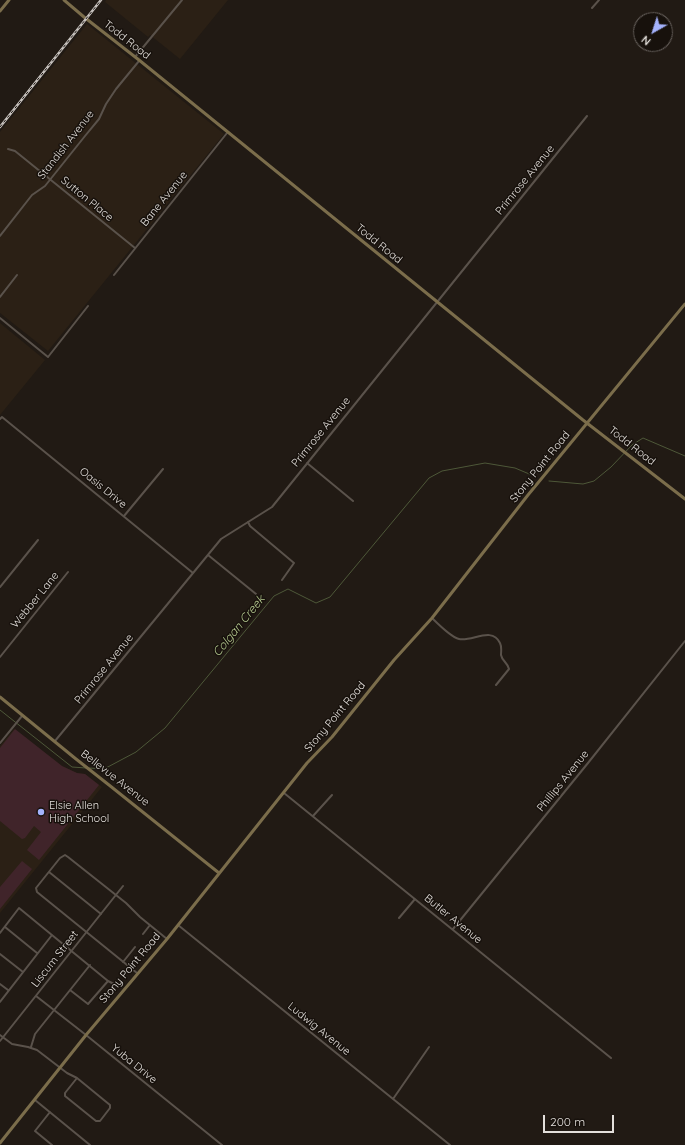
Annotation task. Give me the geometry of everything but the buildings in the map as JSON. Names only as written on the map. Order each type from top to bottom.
[{"type":"main road","points":[[0,11],[9,0]]},
{"type":"main road","name":"Todd Road","points":[[64,0],[436,302],[628,455],[685,498]]},
{"type":"main road","name":"Stony Point Road","points":[[0,1143],[86,1035],[178,925],[307,763],[332,737],[394,660],[432,618],[528,495],[685,304]]},
{"type":"main road","name":"Bellevue Avenue","points":[[0,697],[91,772],[219,873]]},
{"type":"street","points":[[135,57],[182,0]]},
{"type":"street","points":[[592,8],[599,0]]},
{"type":"street","name":"Standish Avenue","points":[[0,236],[32,195],[45,186],[99,119],[116,88],[139,60]]},
{"type":"street","name":"Primrose Avenue","points":[[54,742],[221,539],[272,507],[587,116]]},
{"type":"street","name":"Bane Avenue","points":[[114,275],[228,133]]},
{"type":"street","name":"Sutton Place","points":[[8,149],[15,151],[135,248]]},
{"type":"street","points":[[0,297],[17,275]]},
{"type":"street","points":[[0,318],[48,357],[88,306]]},
{"type":"street","name":"Oasis Drive","points":[[1,418],[193,573]]},
{"type":"street","points":[[307,464],[353,501]]},
{"type":"street","points":[[124,516],[163,469]]},
{"type":"street","points":[[248,522],[250,526],[294,563],[282,580]]},
{"type":"street","points":[[0,587],[38,540]]},
{"type":"street","points":[[208,555],[256,594]]},
{"type":"street","name":"Webber Lane","points":[[0,657],[68,572]]},
{"type":"street","points":[[432,618],[457,638],[467,639],[488,634],[499,640],[502,656],[509,669],[496,685]]},
{"type":"street","name":"Phillips Avenue","points":[[452,929],[685,642]]},
{"type":"street","points":[[0,743],[22,716]]},
{"type":"street","name":"Butler Avenue","points":[[284,793],[611,1058]]},
{"type":"street","points":[[313,816],[332,794]]},
{"type":"street","points":[[137,973],[37,892],[36,888],[60,858],[65,855],[116,895],[166,939]]},
{"type":"street","points":[[49,872],[101,914]]},
{"type":"street","name":"Liscum Street","points":[[0,1041],[122,886]]},
{"type":"street","points":[[399,918],[415,899]]},
{"type":"street","points":[[0,933],[20,908],[108,981],[116,985]]},
{"type":"street","points":[[143,934],[150,925]]},
{"type":"street","name":"Ludwig Avenue","points":[[178,925],[450,1145]]},
{"type":"street","points":[[5,927],[37,954]]},
{"type":"street","points":[[0,1002],[52,935]]},
{"type":"street","points":[[123,962],[135,947]]},
{"type":"street","points":[[0,954],[23,972]]},
{"type":"street","points":[[31,1048],[35,1034],[90,965]]},
{"type":"street","points":[[70,990],[88,1004],[108,981]]},
{"type":"street","points":[[0,984],[9,991]]},
{"type":"street","name":"Yuba Drive","points":[[36,996],[222,1145]]},
{"type":"street","points":[[0,1035],[12,1044],[31,1048],[40,1052],[67,1073],[77,1078],[110,1105],[110,1108],[100,1121],[96,1121],[65,1096],[65,1093],[77,1078]]},
{"type":"street","points":[[393,1099],[429,1047]]},
{"type":"street","points":[[35,1100],[90,1145]]},
{"type":"street","points":[[50,1112],[35,1131],[52,1145]]},
{"type":"shaded area","points":[[106,0],[228,0],[180,59],[150,35],[148,37],[105,2]]},
{"type":"shaded area","points":[[87,24],[224,134],[48,351],[0,313],[0,132]]},
{"type":"shaded area","points":[[0,323],[45,360],[0,415]]},
{"type":"shaded area","name":"Elsie Allen High School","points":[[14,729],[62,766],[77,773],[85,774],[102,787],[0,913],[0,746]]},
{"type":"shaded area","name":"Elsie Allen High School","points":[[15,729],[62,766],[77,773],[85,774],[99,785],[39,860],[27,850],[41,832],[34,826],[25,838],[22,839],[0,821],[0,748]]},
{"type":"shaded area","points":[[22,861],[32,869],[0,909],[0,887]]},
{"type":"waterway","name":"Colgan Creek","points":[[549,481],[583,484],[594,481],[611,467],[632,445],[643,438],[685,456]]},
{"type":"waterway","name":"Colgan Creek","points":[[89,768],[104,769],[136,752],[165,728],[274,596],[288,589],[316,603],[330,597],[429,478],[442,471],[485,463],[515,468],[534,476]]},
{"type":"waterway","name":"Colgan Creek","points":[[0,710],[72,767],[86,768]]},
{"type":"railway","points":[[0,127],[101,0]]},
{"type":"place","name":"Elsie Allen High School","points":[[41,812]]}]
